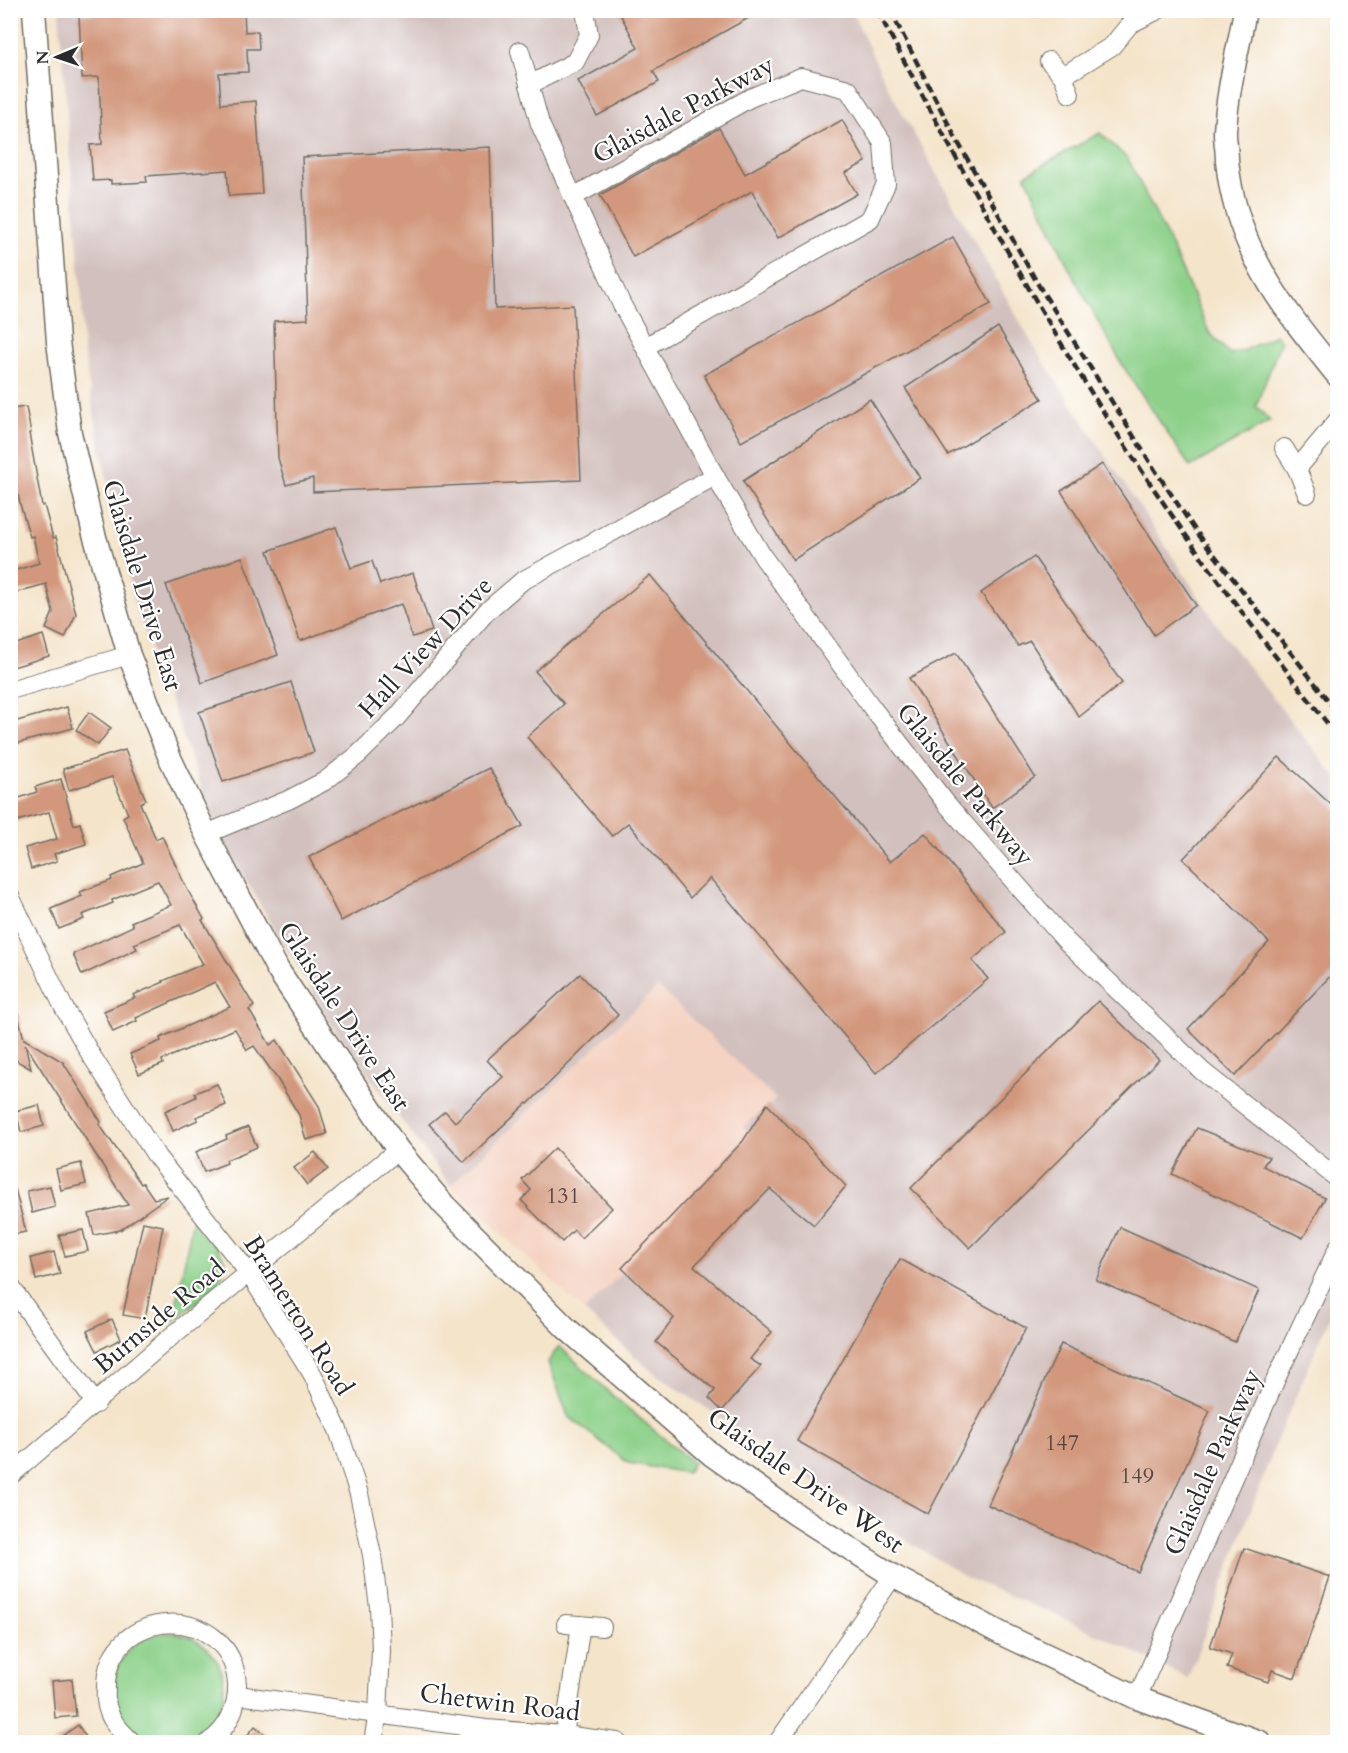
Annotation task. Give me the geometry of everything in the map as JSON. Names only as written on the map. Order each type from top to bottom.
[{"type":"street","name":"Glaisdale Drive East","points":[[34,10],[58,342],[70,433],[94,534],[129,655],[169,756],[206,834],[278,970],[398,1150]]},
{"type":"street","points":[[529,85],[575,62],[590,35],[585,10]]},
{"type":"street","points":[[1063,76],[1112,46],[1130,24],[1158,10]]},
{"type":"street","points":[[1242,11],[1225,133],[1230,189],[1248,245],[1275,294],[1338,376]]},
{"type":"street","name":"Glaisdale Parkway","points":[[520,51],[540,124],[621,303],[715,476],[763,557],[873,709],[946,803],[1065,940],[1202,1071],[1338,1179]]},
{"type":"street","points":[[1049,61],[1063,76],[1070,94]]},
{"type":"street","name":"Glaisdale Parkway","points":[[573,197],[750,98],[801,77],[848,89],[882,142],[886,184],[870,219],[645,346]]},
{"type":"street","points":[[1297,469],[1338,420]]},
{"type":"street","points":[[1284,448],[1297,469],[1307,494]]},
{"type":"street","name":"Hall View Drive","points":[[206,834],[288,800],[325,781],[358,755],[397,717],[487,611],[522,581],[715,476]]},
{"type":"street","points":[[10,690],[129,655]]},
{"type":"street","name":"Bramerton Road","points":[[10,896],[63,1006],[92,1055],[157,1157],[249,1273],[313,1375],[338,1430],[359,1494],[372,1555],[379,1607],[381,1650],[378,1713],[373,1743]]},
{"type":"street","name":"Burnside Road","points":[[10,1476],[168,1340],[398,1150]]},
{"type":"street","name":"Glaisdale Drive West","points":[[398,1150],[444,1205],[566,1328],[712,1455],[797,1515],[893,1576],[1006,1636],[1137,1698],[1260,1743]]},
{"type":"street","name":"Glaisdale Parkway","points":[[1137,1698],[1276,1379],[1338,1248]]},
{"type":"street","points":[[10,1286],[96,1404]]},
{"type":"street","points":[[778,1743],[893,1576]]},
{"type":"street","points":[[132,1743],[114,1722],[105,1700],[106,1677],[114,1655],[128,1637],[148,1626],[166,1622],[189,1624],[210,1634],[226,1651],[236,1672],[238,1695],[231,1718],[218,1737],[209,1743]]},
{"type":"street","points":[[564,1735],[574,1624],[602,1627]]},
{"type":"street","name":"Chetwin Road","points":[[238,1695],[486,1729],[564,1735],[617,1743]]},
{"type":"shaded area","points":[[59,11],[852,11],[886,84],[1034,347],[1228,641],[1337,779],[1337,1301],[1279,1435],[1188,1678],[1065,1619],[965,1577],[832,1493],[650,1370],[584,1311],[755,1138],[743,1127],[776,1099],[658,987],[450,1186],[333,1027],[218,833],[135,605],[100,447],[83,350],[82,302]]},
{"type":"shaded area","points":[[658,987],[777,1098],[744,1127],[755,1138],[584,1311],[450,1186]]},
{"type":"green space","points":[[1100,133],[1128,159],[1170,243],[1209,332],[1230,354],[1245,350],[1276,335],[1281,341],[1256,406],[1270,421],[1190,467],[1123,366],[1074,278],[1025,175]]},
{"type":"green space","points":[[193,1218],[218,1248],[224,1259],[225,1267],[222,1275],[208,1293],[173,1321]]},
{"type":"green space","points":[[559,1346],[612,1395],[693,1463],[687,1473],[628,1463],[568,1416],[548,1362]]},
{"type":"green space","points":[[169,1633],[190,1637],[208,1649],[220,1667],[224,1688],[220,1709],[208,1727],[190,1739],[169,1743],[148,1739],[130,1727],[118,1709],[114,1688],[118,1667],[130,1649],[148,1637]]},
{"type":"building","points":[[244,10],[245,32],[258,31],[259,49],[247,49],[248,72],[219,73],[221,104],[256,101],[262,194],[229,196],[227,170],[146,176],[147,182],[111,184],[111,180],[93,181],[90,145],[102,144],[99,77],[82,78],[79,15]]},
{"type":"building","points":[[618,10],[763,10],[653,71],[659,82],[597,116],[578,81],[638,48]]},
{"type":"building","points":[[842,120],[866,162],[845,173],[857,194],[778,238],[752,191],[633,257],[600,195],[719,128],[745,174]]},
{"type":"building","points":[[490,147],[495,309],[573,305],[581,480],[313,492],[313,478],[286,485],[278,458],[274,321],[308,319],[302,157]]},
{"type":"building","points":[[953,237],[991,304],[741,442],[704,375]]},
{"type":"building","points":[[998,327],[1042,399],[948,455],[905,388]]},
{"type":"building","points":[[870,399],[920,478],[793,560],[743,481]]},
{"type":"building","points":[[26,407],[42,506],[44,505],[53,538],[56,537],[76,614],[65,638],[46,629],[53,612],[46,584],[10,594],[10,572],[39,563],[33,536],[30,537],[20,504],[10,454],[10,409]]},
{"type":"building","points":[[1102,464],[1196,605],[1154,635],[1061,491]]},
{"type":"building","points":[[336,527],[351,568],[372,561],[380,584],[413,573],[432,631],[412,637],[401,604],[300,641],[268,551]]},
{"type":"building","points":[[242,557],[278,655],[202,683],[166,585]]},
{"type":"building","points":[[1034,557],[1122,683],[1079,717],[1030,641],[1018,646],[981,593]]},
{"type":"building","points":[[650,575],[890,862],[925,833],[1006,932],[972,960],[988,979],[876,1073],[710,878],[690,898],[628,823],[612,836],[527,737],[564,704],[535,671]]},
{"type":"building","points":[[43,635],[49,656],[10,668],[10,646]]},
{"type":"building","points":[[956,653],[1035,777],[992,808],[909,678]]},
{"type":"building","points":[[291,682],[314,752],[223,782],[199,712]]},
{"type":"building","points":[[67,707],[73,728],[15,744],[10,723]]},
{"type":"building","points":[[89,712],[111,728],[98,745],[76,730]]},
{"type":"building","points":[[125,750],[146,800],[140,803],[156,839],[162,836],[204,919],[202,920],[254,1006],[249,1010],[270,1045],[277,1040],[319,1106],[327,1134],[306,1140],[299,1115],[278,1080],[254,1046],[247,1050],[235,1029],[162,1060],[163,1064],[139,1074],[130,1054],[230,1007],[215,982],[136,1018],[137,1021],[113,1032],[104,1011],[135,998],[133,995],[203,964],[180,925],[134,944],[137,949],[82,975],[73,954],[133,926],[131,922],[171,905],[158,881],[112,900],[113,903],[82,915],[84,919],[59,929],[51,909],[82,896],[80,892],[112,880],[111,877],[143,863],[123,817],[128,814],[112,777],[69,790],[63,769]]},
{"type":"building","points":[[1279,757],[1338,811],[1338,968],[1235,1076],[1188,1029],[1269,942],[1183,859]]},
{"type":"building","points":[[489,768],[523,826],[341,921],[309,857]]},
{"type":"building","points":[[61,779],[74,825],[80,823],[86,844],[54,854],[57,861],[31,869],[25,848],[57,839],[49,812],[10,823],[10,801],[37,792],[35,787]]},
{"type":"building","points":[[580,974],[618,1015],[528,1104],[464,1162],[429,1124],[445,1111],[455,1122],[503,1077],[487,1060]]},
{"type":"building","points":[[1098,1001],[1159,1060],[970,1248],[911,1188]]},
{"type":"building","points":[[16,1007],[24,1039],[63,1062],[101,1122],[99,1124],[141,1184],[143,1183],[154,1199],[168,1196],[120,1230],[94,1235],[89,1214],[128,1205],[25,1044],[31,1069],[10,1057],[10,1008]]},
{"type":"building","points":[[217,1084],[226,1105],[196,1117],[198,1120],[173,1131],[165,1111],[196,1097],[195,1093]]},
{"type":"building","points":[[767,1104],[846,1186],[814,1225],[770,1189],[694,1266],[772,1332],[750,1359],[761,1366],[722,1411],[709,1398],[715,1390],[656,1342],[674,1318],[622,1268],[743,1141]]},
{"type":"building","points":[[39,1105],[44,1126],[21,1132],[16,1111]]},
{"type":"building","points":[[248,1127],[257,1147],[204,1172],[196,1152]]},
{"type":"building","points":[[1197,1128],[1269,1157],[1263,1166],[1325,1198],[1303,1238],[1172,1174]]},
{"type":"building","points":[[555,1148],[612,1208],[581,1238],[574,1230],[562,1242],[521,1200],[531,1190],[522,1180]]},
{"type":"building","points":[[315,1152],[328,1169],[307,1185],[294,1168]]},
{"type":"building","points":[[81,1163],[86,1184],[61,1190],[56,1169]]},
{"type":"building","points":[[50,1186],[55,1207],[32,1213],[27,1191]]},
{"type":"building","points":[[15,1189],[26,1232],[10,1235],[10,1190]]},
{"type":"building","points":[[143,1222],[163,1226],[145,1319],[123,1315]]},
{"type":"building","points":[[1120,1227],[1259,1290],[1235,1342],[1096,1280]]},
{"type":"building","points":[[83,1230],[88,1251],[65,1256],[59,1235]]},
{"type":"building","points":[[54,1252],[60,1274],[36,1280],[31,1258]]},
{"type":"building","points":[[900,1259],[1026,1328],[928,1514],[797,1441]]},
{"type":"building","points":[[112,1319],[121,1339],[97,1351],[87,1331]]},
{"type":"building","points":[[1061,1344],[1210,1411],[1138,1572],[988,1505]]},
{"type":"building","points":[[1244,1548],[1330,1577],[1295,1678],[1272,1670],[1268,1682],[1227,1668],[1232,1654],[1210,1647]]},
{"type":"building","points":[[72,1679],[76,1716],[55,1718],[52,1681]]},
{"type":"building","points":[[78,1725],[90,1743],[53,1743]]},
{"type":"building","points":[[255,1726],[275,1743],[241,1743]]},
{"type":"railway","points":[[877,10],[1004,246],[1107,418],[1214,575],[1338,737]]},
{"type":"railway","points":[[890,10],[955,137],[1039,286],[1155,470],[1195,530],[1338,713]]}]
